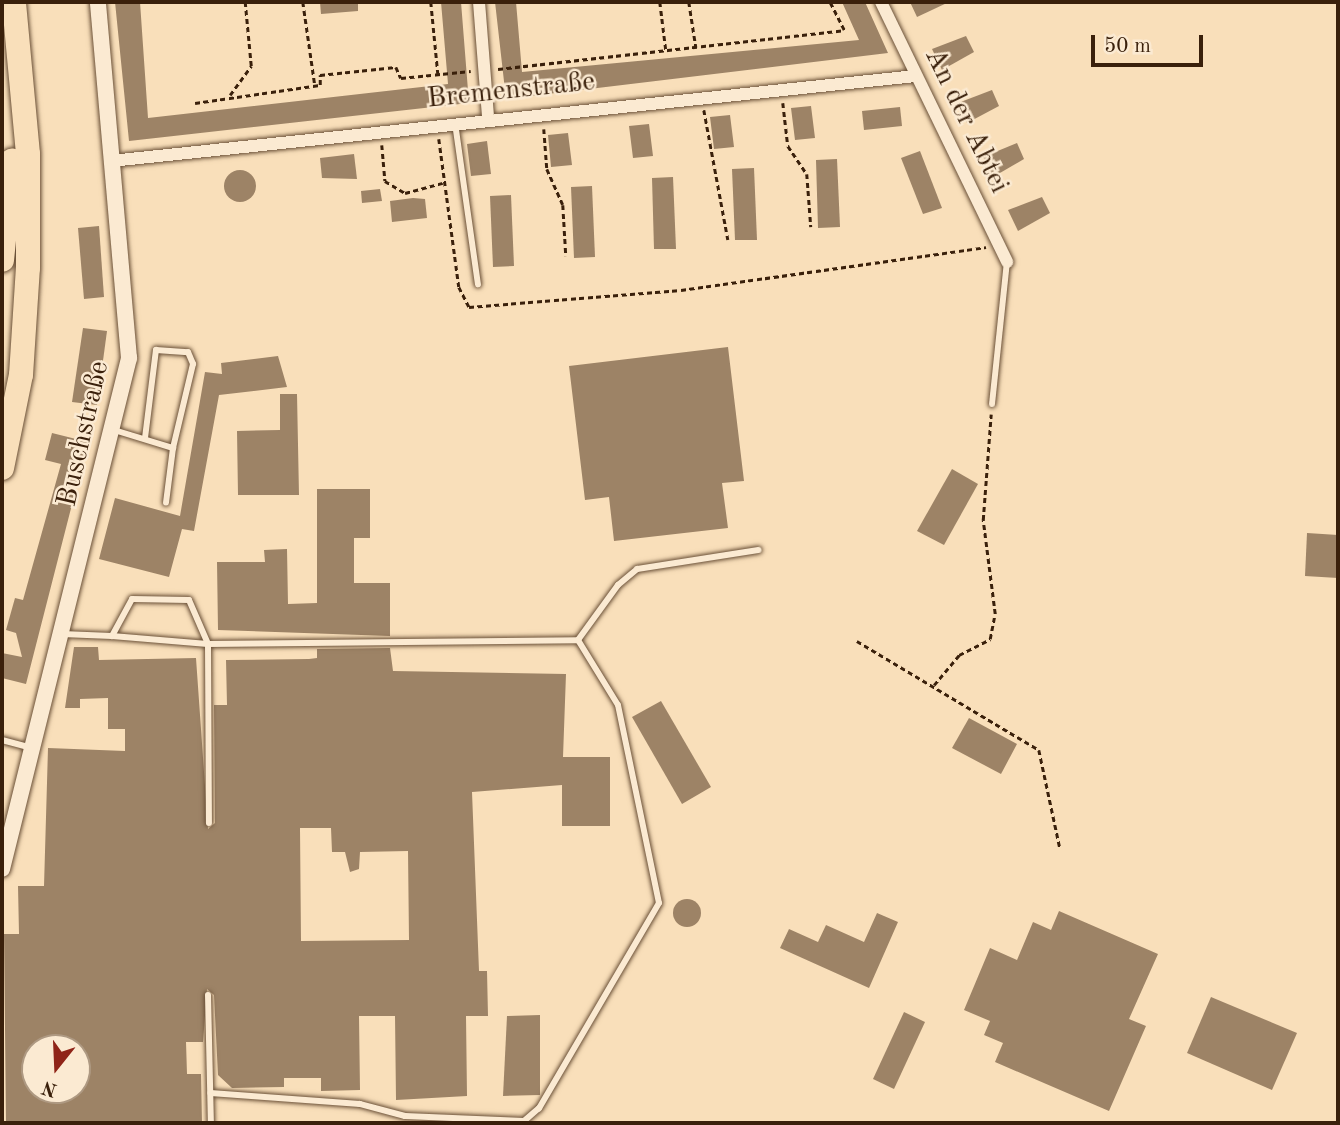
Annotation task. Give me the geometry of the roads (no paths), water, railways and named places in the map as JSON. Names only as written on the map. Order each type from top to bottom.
[{"type":"highway","points":[[2,260],[11,190],[15,12]]},
{"type":"highway","points":[[2,468],[21,375],[28,268],[28,154],[15,12]]},
{"type":"street","name":"Buschstraße","points":[[2,869],[114,430],[129,345],[98,2]]},
{"type":"street","points":[[479,2],[488,117]]},
{"type":"street","name":"An der Abtei","points":[[881,2],[1007,262]]},
{"type":"street","name":"Bremenstraße","points":[[111,161],[439,122],[916,76]]},
{"type":"lane","points":[[455,121],[478,284]]},
{"type":"lane","points":[[992,404],[1007,262]]},
{"type":"lane","points":[[145,438],[156,350],[188,352],[193,364],[173,448],[166,503]]},
{"type":"lane","points":[[114,430],[173,448]]},
{"type":"lane","points":[[578,640],[618,585],[638,569],[759,550]]},
{"type":"lane","points":[[112,635],[132,599],[189,600],[208,644],[209,823]]},
{"type":"lane","points":[[62,634],[112,635],[208,644],[578,640]]},
{"type":"lane","points":[[210,1094],[360,1104],[388,1115],[524,1121],[539,1108],[659,903],[618,705],[578,640]]},
{"type":"lane","points":[[2,740],[32,748]]},
{"type":"lane","points":[[208,995],[211,1123]]}]
